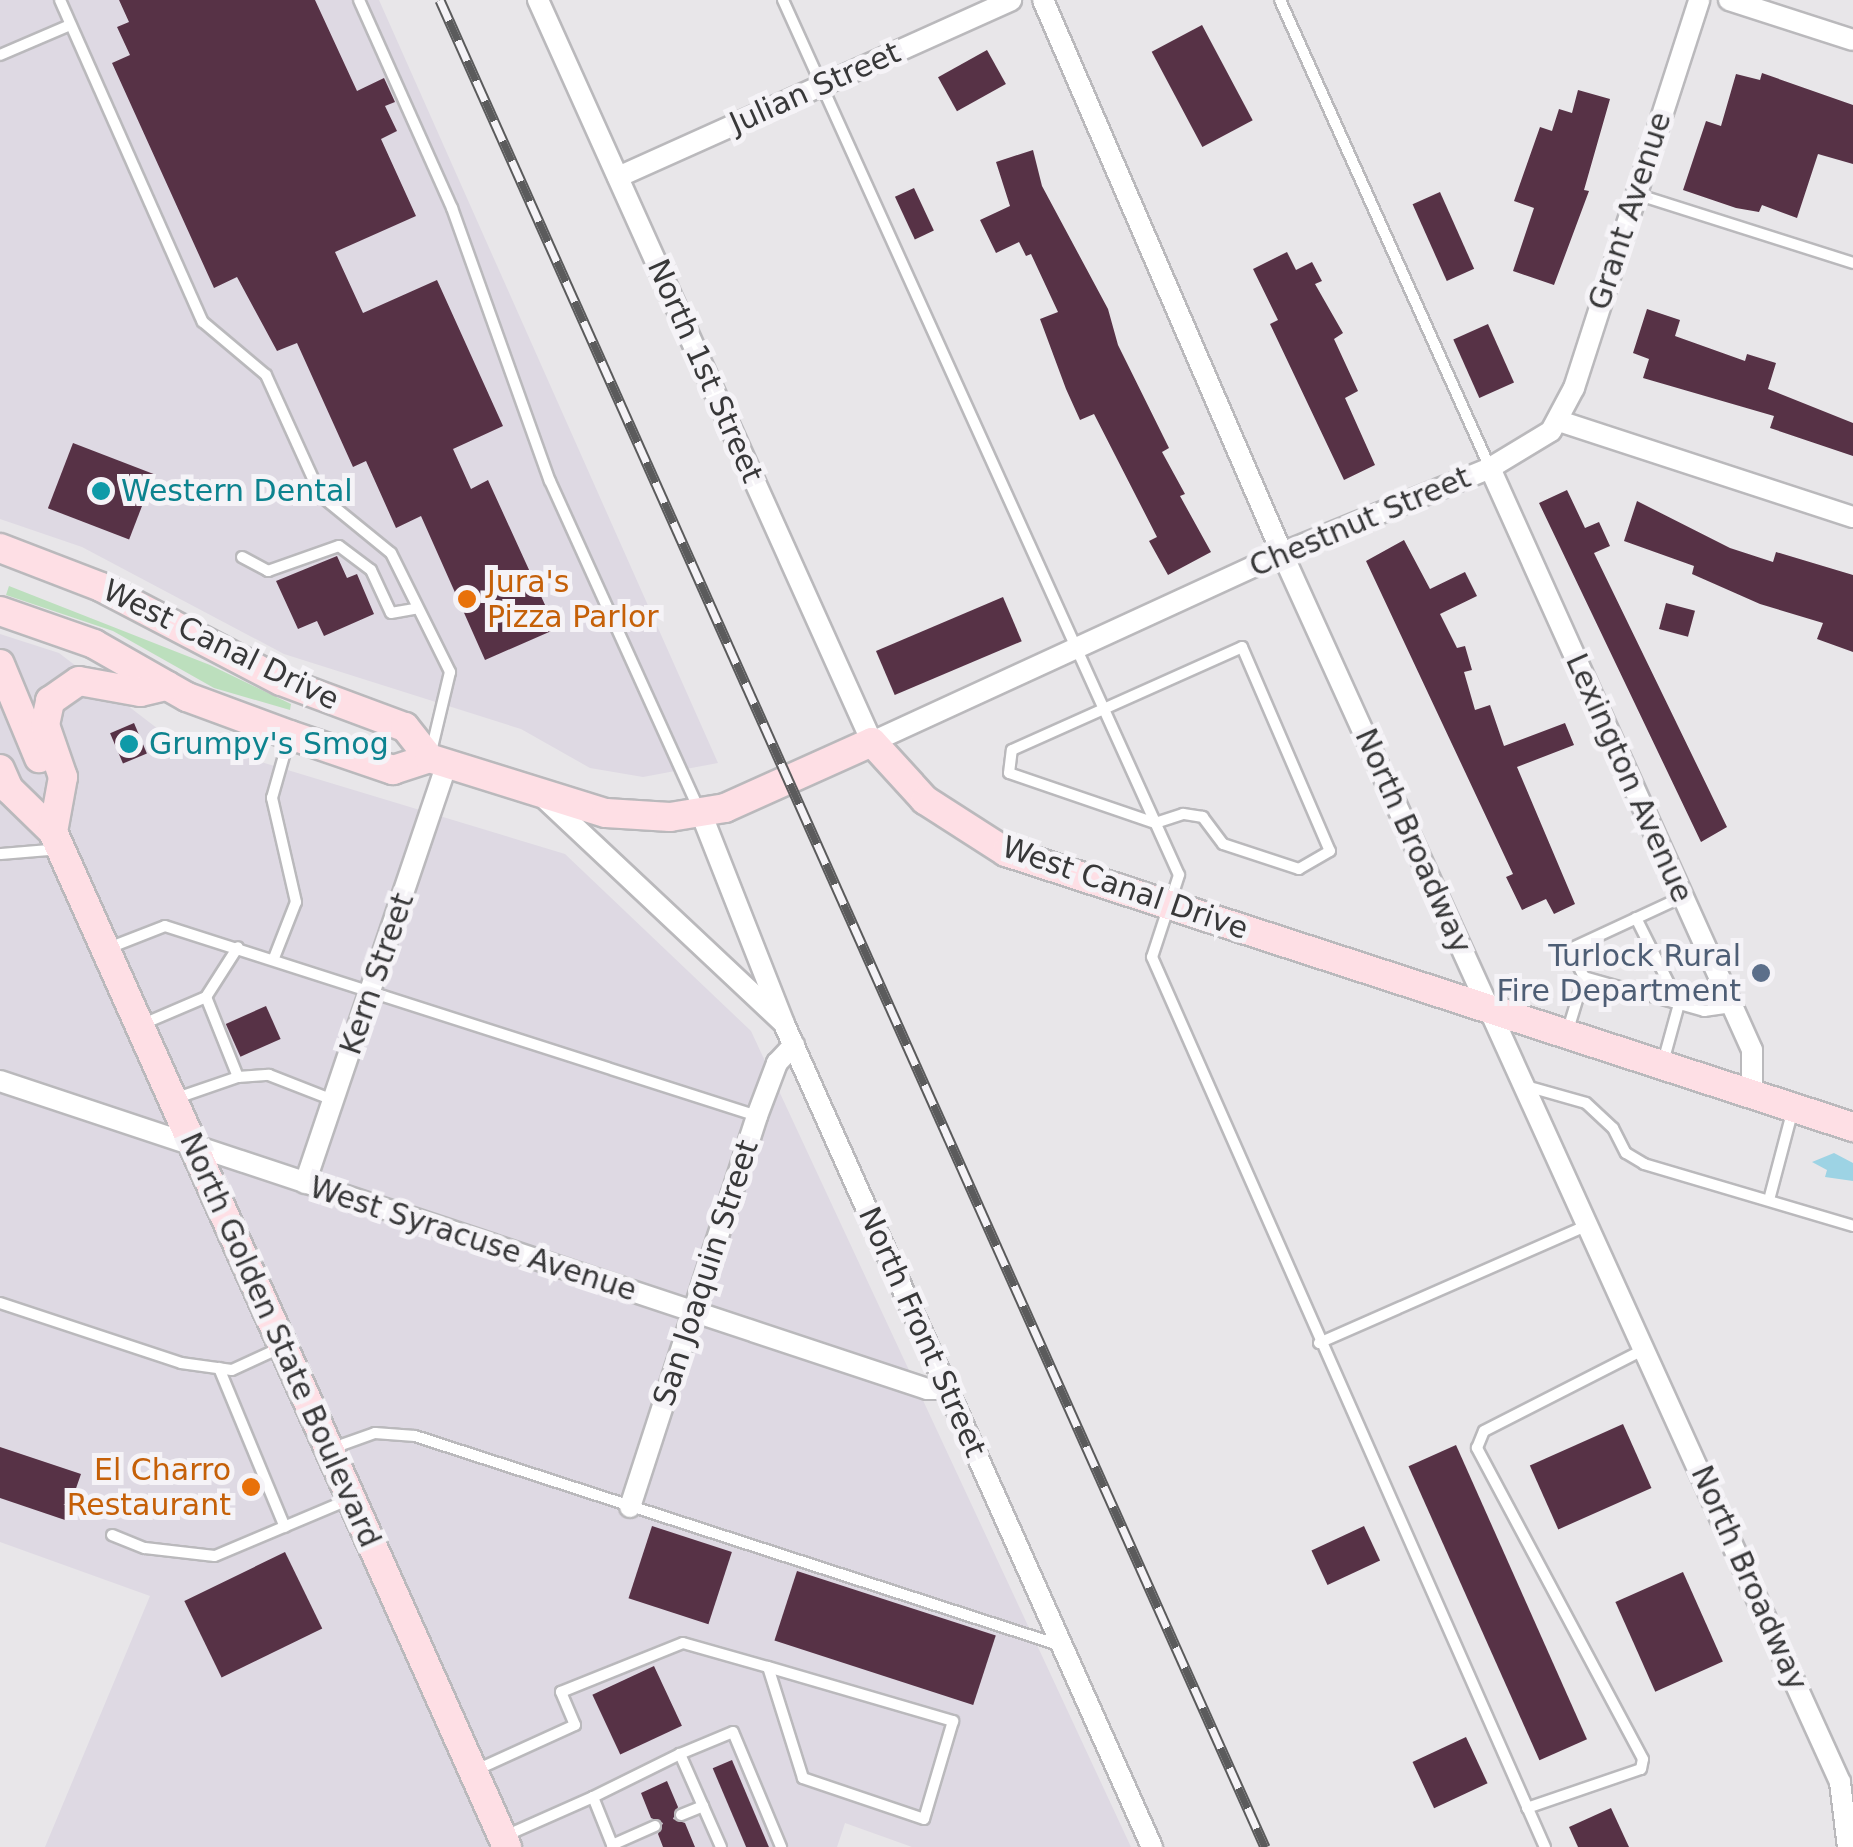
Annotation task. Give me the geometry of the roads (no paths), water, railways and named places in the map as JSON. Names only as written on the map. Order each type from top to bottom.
[{"type":"street","name":"North 1st Street","points":[[538,0],[872,742]]},
{"type":"street","name":"Julian Street","points":[[618,177],[1012,0]]},
{"type":"street","name":"North Broadway","points":[[1043,0],[1282,553],[1840,1782],[1850,1844]]},
{"type":"street","name":"Grant Avenue","points":[[1559,421],[1699,0]]},
{"type":"street","points":[[1729,0],[1853,40]]},
{"type":"street","name":"Chestnut Street","points":[[872,742],[1282,553],[1490,468],[1541,440],[1559,421]]},
{"type":"street","points":[[1559,421],[1853,517]]},
{"type":"street","name":"Lexington Avenue","points":[[1490,468],[1732,1007],[1754,1061],[1752,1092]]},
{"type":"street","name":"West Canal Drive","points":[[0,548],[113,592],[281,681],[405,727],[438,761],[628,816],[701,813],[790,783],[872,742],[925,800],[992,845],[1853,1126]]},
{"type":"street","name":"West Canal Drive","points":[[0,610],[94,644],[167,686],[290,735],[393,770],[438,761]]},
{"type":"street","name":"North Golden State Boulevard","points":[[0,664],[57,829],[105,950],[505,1842]]},
{"type":"street","points":[[57,829],[63,777],[44,720],[57,693],[86,681],[140,692],[167,686]]},
{"type":"street","name":"Kern Street","points":[[305,1183],[372,989],[438,761]]},
{"type":"street","name":"North Golden State Boulevard","points":[[3,783],[57,829]]},
{"type":"street","points":[[537,792],[784,1024]]},
{"type":"street","name":"North Front Street","points":[[701,813],[784,1024],[1152,1847]]},
{"type":"street","name":"San Joaquin Street","points":[[630,1507],[756,1116],[777,1063],[794,1045]]},
{"type":"street","name":"West Syracuse Avenue","points":[[0,1081],[927,1389],[948,1389]]},
{"type":"lane","points":[[60,0],[203,322],[266,375],[322,498],[391,553],[452,678],[438,761]]},
{"type":"lane","points":[[359,0],[452,208],[550,481],[701,813]]},
{"type":"lane","points":[[783,0],[1179,874],[1172,906],[1152,957],[1271,1216],[1319,1344],[1545,1847]]},
{"type":"lane","points":[[1280,0],[1490,468]]},
{"type":"lane","points":[[0,55],[70,25]]},
{"type":"lane","points":[[1636,194],[1853,264]]},
{"type":"lane","points":[[242,557],[268,571],[339,546],[372,570],[392,613],[418,608]]},
{"type":"lane","points":[[1242,647],[1330,850],[1299,869],[1223,844],[1203,817],[1183,814],[1154,823],[1009,773],[1012,750],[1242,647]]},
{"type":"lane","points":[[274,958],[296,902],[272,798],[290,735]]},
{"type":"lane","points":[[0,854],[57,829]]},
{"type":"lane","points":[[1567,1032],[1584,977],[1570,949],[1682,897]]},
{"type":"lane","points":[[1636,918],[1679,1004],[1662,1063]]},
{"type":"lane","points":[[105,950],[165,926],[372,989],[756,1116]]},
{"type":"lane","points":[[140,1026],[206,997],[238,947]]},
{"type":"lane","points":[[1584,977],[1704,1011],[1732,1007]]},
{"type":"lane","points":[[206,997],[238,1078]]},
{"type":"lane","points":[[172,1100],[238,1078],[270,1075],[334,1100]]},
{"type":"lane","points":[[1526,1086],[1586,1102],[1613,1128],[1626,1153],[1644,1164],[1853,1226]]},
{"type":"lane","points":[[1769,1200],[1794,1106]]},
{"type":"lane","points":[[1319,1344],[1589,1225]]},
{"type":"lane","points":[[0,1303],[180,1363],[232,1370],[283,1346]]},
{"type":"lane","points":[[1528,1808],[1642,1769],[1643,1759],[1477,1448],[1484,1430],[1646,1349]]},
{"type":"lane","points":[[220,1368],[284,1527]]},
{"type":"lane","points":[[329,1450],[395,1432],[1063,1646]]},
{"type":"lane","points":[[112,1536],[145,1548],[215,1556],[351,1499]]},
{"type":"lane","points":[[474,1772],[576,1725],[561,1692],[683,1643],[768,1667],[953,1721],[924,1819],[803,1778],[768,1667]]},
{"type":"lane","points":[[505,1842],[680,1754],[734,1732],[781,1847]]},
{"type":"lane","points":[[680,1754],[720,1844],[704,1847]]},
{"type":"lane","points":[[593,1798],[612,1846],[655,1826]]},
{"type":"lane","points":[[681,1815],[703,1806]]},
{"type":"water","points":[[1834,1153],[1853,1163],[1853,1181],[1825,1177],[1827,1170],[1812,1162]]},
{"type":"railway","points":[[440,0],[1265,1847]]},
{"type":"place","name":"Western Dental","points":[[101,491]]},
{"type":"place","name":"Jura's Pizza Parlor","points":[[467,599]]},
{"type":"place","name":"Grumpy's Smog","points":[[129,744]]},
{"type":"place","name":"Turlock Rural Fire Department","points":[[1761,973]]},
{"type":"place","name":"El Charro Restaurant","points":[[251,1487]]}]
